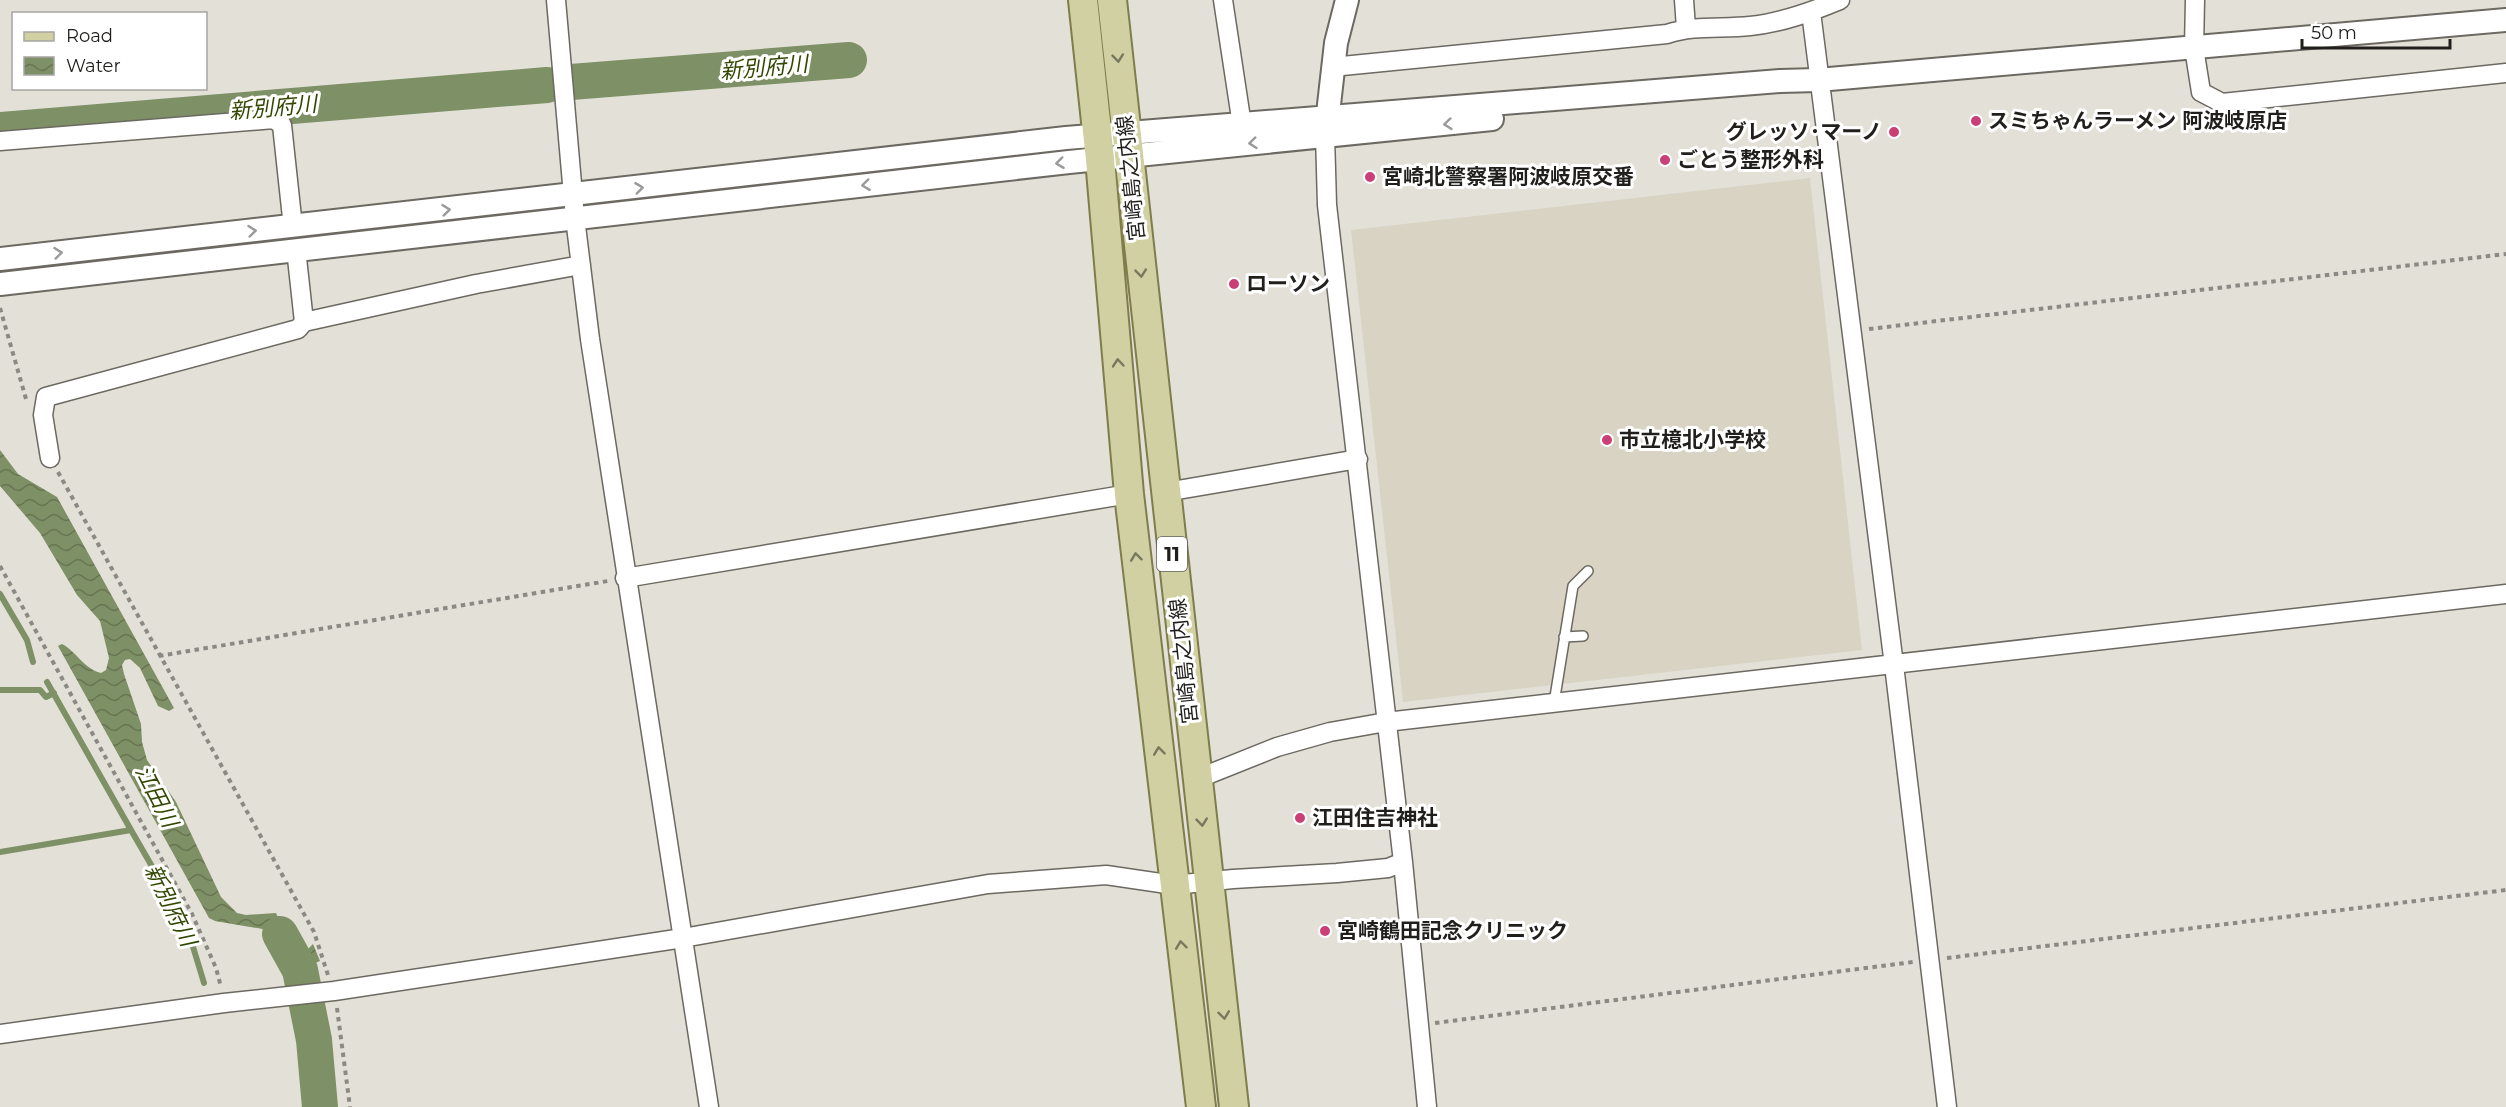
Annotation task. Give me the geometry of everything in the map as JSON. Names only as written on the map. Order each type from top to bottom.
[{"type":"main road","name":"宮崎島之内線","points":[[1083,0],[1099,148],[1129,494],[1201,1107]]},
{"type":"main road","name":"宮崎島之内線","points":[[1112,0],[1234,1107]]},
{"type":"street","points":[[556,0],[580,265],[625,578],[708,1107]]},
{"type":"street","points":[[1223,0],[1242,124]]},
{"type":"street","points":[[1347,0],[1332,68],[1327,126],[1327,205],[1403,862],[1427,1107]]},
{"type":"street","points":[[1684,0],[1686,28]]},
{"type":"street","points":[[1332,68],[1655,35],[1686,28],[1754,26],[1811,12],[1840,0]]},
{"type":"street","points":[[2195,0],[2194,48],[2201,92],[2222,103],[2506,73]]},
{"type":"street","points":[[1811,12],[1894,665],[1947,1107]]},
{"type":"street","points":[[0,259],[575,218],[1127,145],[1780,81],[1818,81],[2506,20]]},
{"type":"street","points":[[0,141],[274,118],[282,125],[304,322]]},
{"type":"street","points":[[1127,145],[1242,124],[1327,126]]},
{"type":"street","points":[[0,284],[573,195],[1066,138],[1099,148]]},
{"type":"street","points":[[50,458],[43,415],[46,397],[298,329],[304,322],[477,284],[580,265]]},
{"type":"street","points":[[1166,492],[1358,459]]},
{"type":"street","points":[[625,578],[1129,494]]},
{"type":"street","points":[[1197,779],[1277,747],[1330,732],[1386,722],[2506,594]]},
{"type":"street","points":[[0,1034],[224,1003],[327,992],[683,938],[988,884],[1106,874],[1174,885],[1378,869],[1403,862]]},
{"type":"lane","points":[[1554,703],[1573,586],[1588,571]]},
{"type":"lane","points":[[1564,638],[1583,636]]},
{"type":"path","points":[[1851,332],[2506,254]]},
{"type":"path","points":[[0,308],[27,404]]},
{"type":"path","points":[[50,458],[314,932],[350,1107]]},
{"type":"path","points":[[0,566],[192,914],[216,968],[224,1003]]},
{"type":"path","points":[[159,656],[625,578]]},
{"type":"path","points":[[1419,1025],[2506,890]]},
{"type":"shaded area","name":"市立檍北小学校","points":[[1810,178],[1862,650],[1403,702],[1351,230]]},
{"type":"water","points":[[0,450],[18,474],[57,497],[174,708],[169,711],[158,706],[140,668],[130,659],[125,660],[122,665],[141,724],[142,742],[147,760],[176,802],[221,897],[237,913],[246,915],[276,913],[290,946],[297,955],[304,953],[313,944],[320,961],[306,967],[310,978],[297,980],[292,962],[274,931],[209,918],[58,646],[62,644],[67,647],[95,671],[101,673],[106,670],[109,658],[100,621],[77,595],[40,533],[0,486]]},
{"type":"waterway","name":"新別府川","points":[[571,82],[849,60]]},
{"type":"waterway","name":"新別府川","points":[[0,130],[547,85]]},
{"type":"waterway","name":"新別府川","points":[[0,594],[27,640],[33,662]]},
{"type":"waterway","name":"新別府川","points":[[0,852],[131,830],[47,682]]},
{"type":"waterway","name":"新別府川","points":[[0,690],[40,690],[46,697],[54,693]]},
{"type":"waterway","name":"新別府川","points":[[131,830],[187,927],[204,983]]},
{"type":"waterway","name":"江田川","points":[[280,934],[300,970],[314,1040],[320,1107]]},
{"type":"place","name":"スミちゃんラーメン 阿波岐原店","points":[[1976,121]]},
{"type":"place","name":"グレッソ･マーノ","points":[[1894,132]]},
{"type":"place","name":"ごとう整形外科","points":[[1665,160]]},
{"type":"place","name":"宮崎北警察署阿波岐原交番","points":[[1370,177]]},
{"type":"place","name":"ローソン","points":[[1234,284]]},
{"type":"place","name":"市立檍北小学校","points":[[1607,440]]},
{"type":"place","name":"江田住吉神社","points":[[1300,818]]},
{"type":"place","name":"宮崎鶴田記念クリニック","points":[[1325,931]]}]
